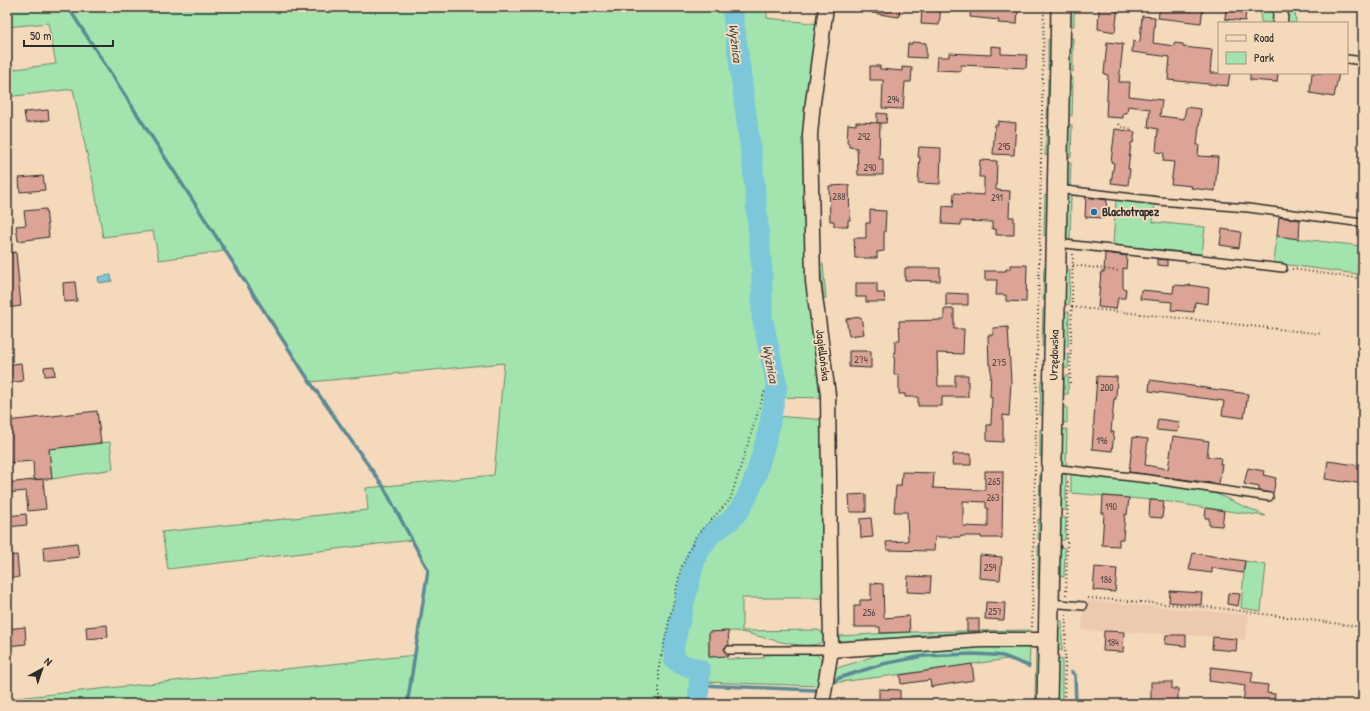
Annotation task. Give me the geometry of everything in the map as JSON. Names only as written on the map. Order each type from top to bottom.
[{"type":"street","name":"Jagiellońska","points":[[822,704],[831,650],[828,395],[813,281],[810,135],[826,7]]},
{"type":"street","name":"Urzędowska","points":[[1048,704],[1040,640],[1058,599],[1064,307],[1064,243],[1057,189],[1061,7]]},
{"type":"street","points":[[1280,22],[1282,7]]},
{"type":"street","points":[[831,650],[982,640],[1040,640]]},
{"type":"lane","points":[[1348,59],[1363,61]]},
{"type":"lane","points":[[1057,189],[1256,209],[1363,223]]},
{"type":"lane","points":[[1064,243],[1283,268]]},
{"type":"lane","points":[[1060,469],[1149,479],[1269,498]]},
{"type":"lane","points":[[1058,599],[1083,606]]},
{"type":"lane","points":[[729,650],[831,650]]},
{"type":"path","points":[[1040,640],[1044,7]]},
{"type":"path","points":[[1119,124],[1122,127],[1132,129]]},
{"type":"path","points":[[1064,243],[1073,265],[1064,307],[1070,383]]},
{"type":"path","points":[[1073,265],[1119,271]]},
{"type":"path","points":[[1283,268],[1363,279]]},
{"type":"path","points":[[1064,307],[1322,334]]},
{"type":"path","points":[[659,704],[659,666],[681,568],[696,536],[730,500],[765,390]]},
{"type":"path","points":[[1060,469],[1058,599],[1064,704]]},
{"type":"path","points":[[1081,597],[1218,608],[1363,627]]},
{"type":"shaded area","points":[[1083,600],[1249,615],[1245,640],[1191,635],[1082,630]]},
{"type":"green space","points":[[7,7],[767,7],[767,18],[819,24],[807,119],[825,398],[778,397],[775,416],[827,420],[827,598],[742,598],[742,631],[818,630],[825,634],[824,641],[816,644],[805,645],[780,642],[734,631],[709,632],[709,657],[726,656],[727,659],[763,658],[764,655],[816,654],[823,661],[821,686],[704,682],[702,704],[535,704],[472,702],[453,704],[7,704],[7,699],[415,655],[428,570],[412,540],[168,569],[162,532],[368,510],[366,488],[494,475],[504,363],[310,382],[226,251],[159,260],[153,231],[103,237],[95,191],[73,89],[7,97],[7,70],[56,64],[48,23],[7,27]]},
{"type":"green space","points":[[1070,7],[1074,7],[1074,26],[1069,25]]},
{"type":"green space","points":[[1260,7],[1278,7],[1276,22],[1261,22]]},
{"type":"green space","points":[[1287,11],[1295,11],[1296,22],[1285,22]]},
{"type":"green space","points":[[1073,38],[1073,72],[1069,69],[1069,40]]},
{"type":"green space","points":[[1048,39],[1051,41],[1050,68],[1048,70]]},
{"type":"green space","points":[[1048,78],[1050,80],[1049,117],[1047,119]]},
{"type":"green space","points":[[1073,78],[1072,116],[1068,114],[1069,79]]},
{"type":"green space","points":[[1047,125],[1049,128],[1048,154],[1045,156]]},
{"type":"green space","points":[[1072,125],[1071,157],[1067,157],[1067,126]]},
{"type":"green space","points":[[1068,163],[1071,163],[1070,187],[1066,185]]},
{"type":"green space","points":[[1067,194],[1071,195],[1070,240],[1066,239],[1065,237],[1065,197]]},
{"type":"green space","points":[[1045,195],[1048,196],[1047,235],[1044,236]]},
{"type":"green space","points":[[1116,199],[1155,203],[1153,222],[1205,227],[1202,254],[1113,245]]},
{"type":"green space","points":[[1277,236],[1361,246],[1357,274],[1274,263]]},
{"type":"green space","points":[[823,264],[826,298],[824,298],[820,265]]},
{"type":"green space","points":[[1045,267],[1047,269],[1046,299],[1043,300],[1044,268]]},
{"type":"green space","points":[[1070,270],[1069,305],[1063,303],[1064,271]]},
{"type":"green space","points":[[1044,308],[1046,310],[1045,345],[1042,347],[1043,309]]},
{"type":"green space","points":[[1064,312],[1069,312],[1068,348],[1063,347]]},
{"type":"green space","points":[[1063,354],[1069,354],[1068,368],[1063,368]]},
{"type":"green space","points":[[1063,376],[1068,376],[1068,394],[1062,394]]},
{"type":"green space","points":[[1041,381],[1044,383],[1043,415],[1040,415]]},
{"type":"green space","points":[[1062,407],[1067,407],[1067,423],[1062,422]]},
{"type":"green space","points":[[1040,429],[1043,430],[1043,456],[1040,457]]},
{"type":"green space","points":[[1067,429],[1066,466],[1061,466],[1062,430]]},
{"type":"green space","points":[[110,442],[113,469],[52,479],[49,449]]},
{"type":"green space","points":[[1040,472],[1043,473],[1042,505],[1039,507]]},
{"type":"green space","points":[[1071,473],[1192,488],[1212,492],[1266,516],[1164,501],[1071,493]]},
{"type":"green space","points":[[1061,474],[1066,474],[1066,510],[1060,510]]},
{"type":"green space","points":[[1060,518],[1066,518],[1065,540],[1060,540]]},
{"type":"green space","points":[[1038,519],[1042,520],[1040,540],[1038,539]]},
{"type":"green space","points":[[1038,546],[1041,546],[1040,589],[1038,589]]},
{"type":"green space","points":[[1060,547],[1065,548],[1064,577],[1059,576]]},
{"type":"green space","points":[[1245,561],[1266,565],[1261,611],[1241,608]]},
{"type":"green space","points":[[837,611],[839,636],[910,632],[1030,630],[1030,635],[839,643],[836,639]]},
{"type":"green space","points":[[1058,621],[1062,621],[1062,651],[1058,649]]},
{"type":"green space","points":[[986,643],[1030,645],[1029,668],[1020,663],[1007,659],[831,683],[834,669],[885,652]]},
{"type":"green space","points":[[1036,648],[1040,655],[1039,704],[1035,704]]},
{"type":"green space","points":[[1062,658],[1062,704],[1057,704],[1057,661],[1058,659]]},
{"type":"water","points":[[111,275],[112,281],[99,283],[98,277]]},
{"type":"building","points":[[872,7],[900,7],[899,17],[872,13]]},
{"type":"building","points":[[922,7],[941,7],[939,25],[921,24]]},
{"type":"building","points":[[971,7],[1018,8],[1017,24],[998,23],[999,20],[970,17]]},
{"type":"building","points":[[1099,7],[1118,7],[1115,32],[1098,29]]},
{"type":"building","points":[[1192,7],[1203,7],[1201,23],[1158,18],[1160,8],[1192,11]]},
{"type":"building","points":[[1226,7],[1246,7],[1245,21],[1225,19]]},
{"type":"building","points":[[1142,16],[1155,17],[1153,43],[1174,46],[1174,43],[1183,44],[1183,47],[1212,50],[1210,73],[1230,74],[1228,86],[1168,80],[1170,57],[1132,52],[1133,41],[1140,42]]},
{"type":"building","points":[[912,42],[926,43],[926,58],[907,57],[908,44],[912,44]]},
{"type":"building","points":[[1107,42],[1123,44],[1119,82],[1130,82],[1129,96],[1162,100],[1160,116],[1184,119],[1186,107],[1201,109],[1197,145],[1199,145],[1198,156],[1218,157],[1215,191],[1191,188],[1192,186],[1171,184],[1174,162],[1163,161],[1164,153],[1156,152],[1158,129],[1148,127],[1150,109],[1128,106],[1127,113],[1123,113],[1123,118],[1106,117],[1108,75],[1104,74]]},
{"type":"building","points":[[991,46],[1001,47],[1001,54],[1027,55],[1026,68],[961,65],[961,71],[936,70],[937,57],[949,57],[949,53],[991,55]]},
{"type":"building","points":[[870,66],[880,66],[880,69],[902,71],[902,67],[912,68],[911,82],[905,82],[903,109],[882,108],[883,80],[870,80]]},
{"type":"building","points":[[1250,74],[1278,74],[1277,82],[1250,80]]},
{"type":"building","points":[[1312,74],[1339,74],[1334,97],[1310,93]]},
{"type":"building","points":[[48,110],[49,120],[26,123],[24,112]]},
{"type":"building","points":[[877,113],[887,114],[886,123],[877,123]]},
{"type":"building","points":[[998,121],[1016,123],[1014,155],[993,154],[995,125],[998,125]]},
{"type":"building","points":[[856,122],[880,123],[879,159],[883,159],[883,175],[858,175],[857,148],[849,147],[849,143],[847,143],[848,124],[856,125]]},
{"type":"building","points":[[1115,129],[1135,132],[1133,143],[1131,143],[1128,185],[1111,183],[1114,163],[1111,162]]},
{"type":"building","points":[[919,147],[941,148],[940,184],[918,183],[920,157],[918,157]]},
{"type":"building","points":[[980,160],[997,161],[996,190],[1010,191],[1009,217],[1014,217],[1014,235],[996,235],[996,229],[992,229],[992,222],[961,221],[961,225],[942,224],[943,206],[953,207],[954,193],[984,195],[984,177],[979,177]]},
{"type":"building","points":[[43,176],[45,190],[20,192],[19,178]]},
{"type":"building","points":[[849,185],[850,220],[848,220],[848,226],[834,226],[834,221],[830,221],[829,186]]},
{"type":"building","name":"Blachotrapez","points":[[1086,197],[1107,200],[1105,218],[1085,217]]},
{"type":"building","points":[[46,209],[49,237],[18,241],[16,226],[26,225],[24,211]]},
{"type":"building","points":[[870,210],[886,211],[884,251],[877,252],[877,258],[855,258],[854,238],[866,238],[866,223],[870,223]]},
{"type":"building","points":[[1279,217],[1300,220],[1299,239],[1277,236]]},
{"type":"building","points":[[1222,229],[1241,232],[1239,248],[1220,245]]},
{"type":"building","points":[[16,252],[21,306],[7,308],[7,254]]},
{"type":"building","points":[[1105,253],[1127,256],[1126,269],[1123,268],[1123,288],[1126,289],[1125,298],[1118,298],[1116,309],[1098,307],[1101,272],[1104,272]]},
{"type":"building","points":[[1157,259],[1167,260],[1167,266],[1157,265]]},
{"type":"building","points":[[1010,265],[1027,265],[1026,302],[1006,301],[1006,295],[996,295],[997,280],[985,280],[985,271],[1006,271],[1006,269],[1010,269]]},
{"type":"building","points":[[905,268],[940,268],[940,281],[905,280]]},
{"type":"building","points":[[75,282],[77,301],[64,302],[63,283]]},
{"type":"building","points":[[856,283],[877,283],[877,293],[884,293],[885,302],[866,302],[866,297],[856,297]]},
{"type":"building","points":[[1174,285],[1189,285],[1209,288],[1208,304],[1195,302],[1194,312],[1171,310],[1172,302],[1140,299],[1141,290],[1173,293]]},
{"type":"building","points":[[946,293],[968,294],[968,305],[946,305]]},
{"type":"building","points":[[944,309],[954,309],[954,329],[964,329],[963,354],[937,353],[938,386],[955,386],[955,375],[968,375],[968,397],[942,397],[942,406],[918,406],[918,397],[905,397],[905,394],[899,394],[899,375],[894,375],[895,341],[900,341],[899,321],[944,320]]},
{"type":"building","points":[[861,317],[864,334],[849,336],[846,319]]},
{"type":"building","points":[[1008,327],[1011,382],[1009,416],[1003,415],[1003,442],[987,441],[987,425],[991,425],[992,397],[990,397],[991,371],[989,365],[988,335],[993,335],[993,328]]},
{"type":"building","points":[[849,351],[871,351],[871,368],[849,367]]},
{"type":"building","points":[[21,363],[23,381],[7,383],[7,365]]},
{"type":"building","points":[[54,366],[55,375],[45,376],[44,367]]},
{"type":"building","points":[[1097,376],[1117,377],[1116,399],[1114,399],[1111,432],[1114,432],[1112,451],[1092,449]]},
{"type":"building","points":[[1150,380],[1248,394],[1244,418],[1222,415],[1224,401],[1149,391]]},
{"type":"building","points":[[97,411],[101,443],[49,449],[52,479],[43,479],[46,509],[28,511],[26,491],[7,493],[7,483],[34,480],[33,461],[7,463],[7,421]]},
{"type":"building","points":[[1158,419],[1180,422],[1178,432],[1156,430]]},
{"type":"building","points":[[1173,436],[1209,441],[1207,456],[1221,458],[1220,464],[1222,464],[1219,484],[1129,472],[1133,437],[1148,439],[1145,465],[1168,469]]},
{"type":"building","points":[[953,454],[971,454],[971,465],[952,465]]},
{"type":"building","points":[[1328,461],[1363,466],[1363,484],[1325,479]]},
{"type":"building","points":[[1248,468],[1264,471],[1263,475],[1276,478],[1273,494],[1259,490],[1259,487],[1244,484]]},
{"type":"building","points":[[985,471],[1003,471],[1002,538],[981,538],[981,536],[935,537],[934,551],[887,550],[886,542],[908,541],[907,512],[894,512],[896,486],[901,486],[902,472],[934,473],[933,488],[985,490]],"holes":[[[963,501],[986,502],[986,508],[988,508],[988,527],[963,526]]]},
{"type":"building","points":[[866,494],[866,512],[850,512],[849,495]]},
{"type":"building","points":[[1103,496],[1129,498],[1127,515],[1125,514],[1123,539],[1119,539],[1119,546],[1102,545],[1104,513],[1102,513]]},
{"type":"building","points":[[1150,500],[1164,501],[1162,518],[1149,517]]},
{"type":"building","points":[[1206,508],[1224,511],[1222,526],[1209,525],[1209,518],[1205,518]]},
{"type":"building","points":[[26,514],[27,525],[7,527],[7,516]]},
{"type":"building","points":[[871,518],[873,537],[861,538],[860,519]]},
{"type":"building","points":[[77,543],[79,557],[44,561],[43,547]]},
{"type":"building","points":[[1193,553],[1245,561],[1243,573],[1212,568],[1212,573],[1189,570]]},
{"type":"building","points":[[17,555],[19,577],[7,579],[7,556]]},
{"type":"building","points":[[980,555],[1002,557],[1000,580],[979,578]]},
{"type":"building","points":[[1095,567],[1117,569],[1115,592],[1093,590]]},
{"type":"building","points":[[908,576],[931,577],[930,593],[907,592]]},
{"type":"building","points":[[871,583],[883,584],[884,618],[909,616],[910,632],[880,633],[880,627],[854,627],[854,606],[860,606],[860,600],[871,600]]},
{"type":"building","points":[[1170,591],[1202,593],[1201,605],[1169,602]]},
{"type":"building","points":[[1228,593],[1240,594],[1238,606],[1227,604]]},
{"type":"building","points":[[986,602],[1005,603],[1004,620],[985,619]]},
{"type":"building","points":[[967,619],[979,619],[979,631],[967,631]]},
{"type":"building","points":[[107,625],[108,637],[87,639],[86,627]]},
{"type":"building","points":[[25,627],[26,644],[7,646],[7,629]]},
{"type":"building","points":[[728,631],[729,645],[725,647],[724,650],[729,656],[709,657],[709,632]]},
{"type":"building","points":[[1104,631],[1124,632],[1123,652],[1103,651]]},
{"type":"building","points":[[1166,635],[1186,635],[1186,646],[1165,644]]},
{"type":"building","points":[[1213,637],[1237,639],[1236,651],[1212,649]]},
{"type":"building","points":[[972,664],[974,680],[931,687],[930,680],[901,684],[900,675]]},
{"type":"building","points":[[1211,667],[1253,672],[1251,683],[1268,685],[1267,693],[1275,694],[1274,704],[1243,704],[1245,686],[1209,681]]},
{"type":"building","points":[[1151,682],[1172,682],[1172,689],[1178,689],[1178,704],[1151,704]]},
{"type":"building","points":[[879,689],[900,690],[900,704],[879,704]]},
{"type":"waterway","points":[[68,7],[310,382],[383,486],[428,570],[408,699]]},
{"type":"waterway","name":"Wyżnica","points":[[698,704],[700,670],[681,664],[674,659],[674,644],[694,563],[699,551],[710,535],[731,520],[747,497],[756,475],[767,437],[777,386],[762,317],[762,271],[753,168],[732,7]]},
{"type":"waterway","points":[[913,637],[963,634]]},
{"type":"waterway","points":[[831,683],[839,678],[883,664],[923,656],[973,654],[1003,656],[1029,666]]},
{"type":"waterway","points":[[1072,672],[1075,675],[1076,704]]},
{"type":"waterway","points":[[699,685],[821,689]]},
{"type":"place","name":"Blachotrapez","points":[[1094,212]]}]
